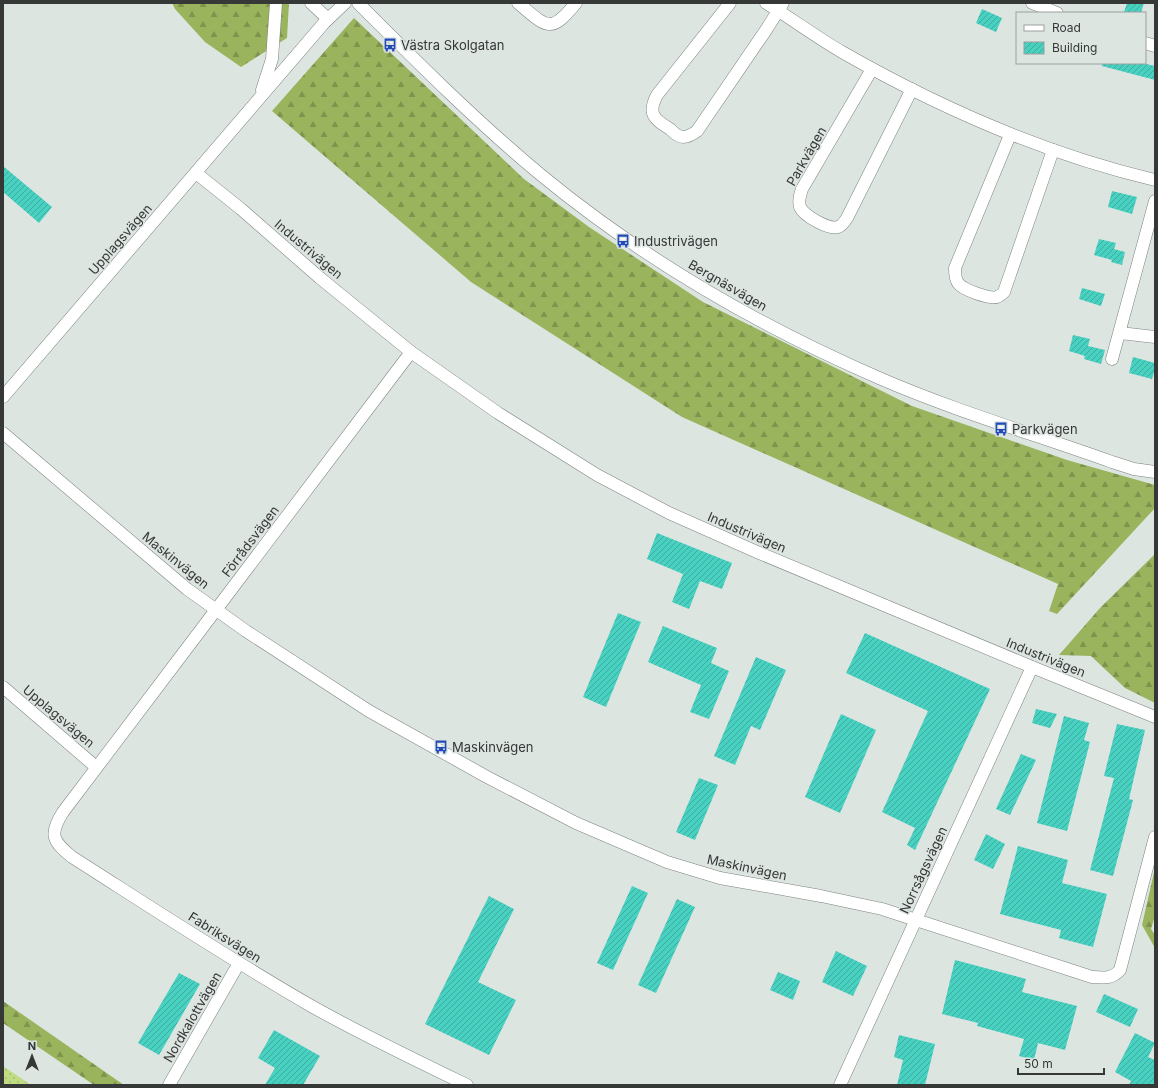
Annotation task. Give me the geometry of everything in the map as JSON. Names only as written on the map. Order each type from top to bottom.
[{"type":"street","name":"Upplagsvägen","points":[[258,101],[272,60],[276,3]]},
{"type":"street","points":[[311,3],[328,19],[344,3]]},
{"type":"street","name":"Bergnäsvägen","points":[[358,3],[477,118],[541,175],[598,219],[721,299],[827,355],[880,379],[994,422],[1112,462],[1134,469],[1155,472]]},
{"type":"street","points":[[518,3],[547,25],[556,23],[565,17],[576,3]]},
{"type":"street","points":[[730,3],[657,95],[652,105],[655,120],[681,137],[688,136],[697,131],[780,7]]},
{"type":"street","points":[[766,3],[780,7],[840,51],[872,69],[912,90],[1010,135],[1080,160],[1155,180]]},
{"type":"street","points":[[1032,3],[1054,12]]},
{"type":"street","name":"Upplagsvägen","points":[[3,397],[328,19]]},
{"type":"street","name":"Parkvägen","points":[[872,69],[799,196],[800,206],[803,212],[820,223],[830,228],[837,228],[841,226],[847,218],[912,90]]},
{"type":"street","points":[[1010,135],[955,268],[958,283],[962,287],[982,295],[996,297],[1004,292],[1053,150]]},
{"type":"street","name":"Industrivägen","points":[[196,173],[241,209],[320,278],[411,352],[498,413],[597,475],[669,513],[757,552],[1155,717]]},
{"type":"street","points":[[1112,359],[1155,201]]},
{"type":"street","points":[[1120,333],[1155,337]]},
{"type":"street","name":"Förrådsvägen","points":[[96,767],[411,352]]},
{"type":"street","name":"Maskinvägen","points":[[3,434],[187,589],[288,659],[369,711],[520,794],[576,823],[667,862],[720,878],[882,909],[1092,977],[1104,978],[1115,975],[1120,970],[1155,837]]},
{"type":"street","name":"Norrsågsvägen","points":[[840,1085],[1032,667]]},
{"type":"street","name":"Upplagsvägen","points":[[3,687],[96,767]]},
{"type":"street","name":"Fabriksvägen","points":[[96,767],[58,820],[54,832],[56,842],[64,851],[313,1007],[467,1085]]},
{"type":"street","name":"Nordkalottvägen","points":[[169,1085],[239,962]]},
{"type":"green space","points":[[172,3],[289,3],[287,38],[241,67],[205,42],[175,9]]},
{"type":"green space","points":[[354,18],[524,179],[589,227],[703,302],[912,406],[1067,460],[1155,485],[1155,508],[1057,614],[1049,611],[1058,584],[682,417],[471,282],[272,111]]},
{"type":"green space","points":[[1155,554],[1155,703],[1125,688],[1091,656],[1059,655],[1100,608]]},
{"type":"green space","points":[[1155,868],[1155,916],[1151,929],[1155,935],[1155,948],[1142,925]]},
{"type":"green space","points":[[3,1001],[124,1085],[94,1085],[3,1023]]},
{"type":"green space","points":[[3,1066],[31,1085],[3,1085]]},
{"type":"building","points":[[1127,3],[1144,3],[1141,12],[1124,12]]},
{"type":"building","points":[[982,9],[1002,18],[996,32],[976,23]]},
{"type":"building","points":[[1102,64],[1146,64],[1155,66],[1155,80],[1102,66]]},
{"type":"building","points":[[3,166],[52,207],[39,223],[3,192]]},
{"type":"building","points":[[1112,191],[1137,197],[1132,214],[1108,207]]},
{"type":"building","points":[[1099,239],[1116,243],[1114,249],[1125,252],[1122,265],[1111,262],[1112,260],[1094,255]]},
{"type":"building","points":[[1082,288],[1105,294],[1101,306],[1079,299]]},
{"type":"building","points":[[1073,335],[1090,339],[1088,346],[1105,350],[1101,364],[1084,359],[1085,356],[1069,351]]},
{"type":"building","points":[[1133,357],[1155,363],[1152,379],[1129,373]]},
{"type":"building","points":[[657,533],[732,563],[722,589],[700,581],[689,609],[672,602],[683,574],[647,559]]},
{"type":"building","points":[[618,613],[641,622],[606,707],[583,697]]},
{"type":"building","points":[[663,626],[717,648],[711,663],[729,671],[709,719],[690,712],[701,685],[648,662]]},
{"type":"building","points":[[865,633],[990,689],[915,850],[907,845],[915,828],[882,812],[928,711],[846,673]]},
{"type":"building","points":[[756,657],[786,670],[760,730],[751,726],[735,765],[714,756]]},
{"type":"building","points":[[1036,709],[1057,714],[1050,728],[1032,723]]},
{"type":"building","points":[[841,714],[876,730],[840,813],[805,797]]},
{"type":"building","points":[[1064,716],[1089,723],[1084,740],[1090,742],[1067,831],[1037,823]]},
{"type":"building","points":[[1117,724],[1145,730],[1129,799],[1133,800],[1113,876],[1090,870],[1114,778],[1104,776]]},
{"type":"building","points":[[1021,754],[1036,760],[1010,815],[996,809]]},
{"type":"building","points":[[699,778],[718,785],[695,840],[676,832]]},
{"type":"building","points":[[986,834],[1005,844],[993,869],[974,860]]},
{"type":"building","points":[[1018,846],[1068,860],[1062,883],[1107,894],[1093,947],[1059,938],[1061,930],[1000,914]]},
{"type":"building","points":[[632,886],[648,893],[613,970],[597,963]]},
{"type":"building","points":[[489,896],[514,909],[478,982],[516,1000],[489,1055],[425,1024]]},
{"type":"building","points":[[677,899],[695,907],[656,993],[638,985]]},
{"type":"building","points":[[836,951],[867,966],[853,996],[822,982]]},
{"type":"building","points":[[955,960],[1026,979],[1022,992],[1077,1006],[1065,1050],[1038,1043],[1034,1060],[1019,1056],[1024,1039],[977,1026],[978,1023],[942,1014]]},
{"type":"building","points":[[778,972],[800,981],[793,1000],[770,990]]},
{"type":"building","points":[[179,973],[200,984],[159,1055],[138,1043]]},
{"type":"building","points":[[1104,994],[1138,1009],[1130,1027],[1096,1012]]},
{"type":"building","points":[[274,1030],[320,1056],[303,1085],[265,1085],[275,1068],[258,1058]]},
{"type":"building","points":[[1135,1033],[1155,1043],[1148,1057],[1155,1060],[1155,1085],[1129,1085],[1131,1081],[1115,1072]]},
{"type":"building","points":[[899,1035],[935,1044],[925,1085],[897,1085],[903,1060],[894,1057]]},
{"type":"place","name":"Västra Skolgatan","points":[[390,45]]},
{"type":"place","name":"Industrivägen","points":[[623,241]]},
{"type":"place","name":"Parkvägen","points":[[1001,429]]},
{"type":"place","name":"Maskinvägen","points":[[441,747]]}]
